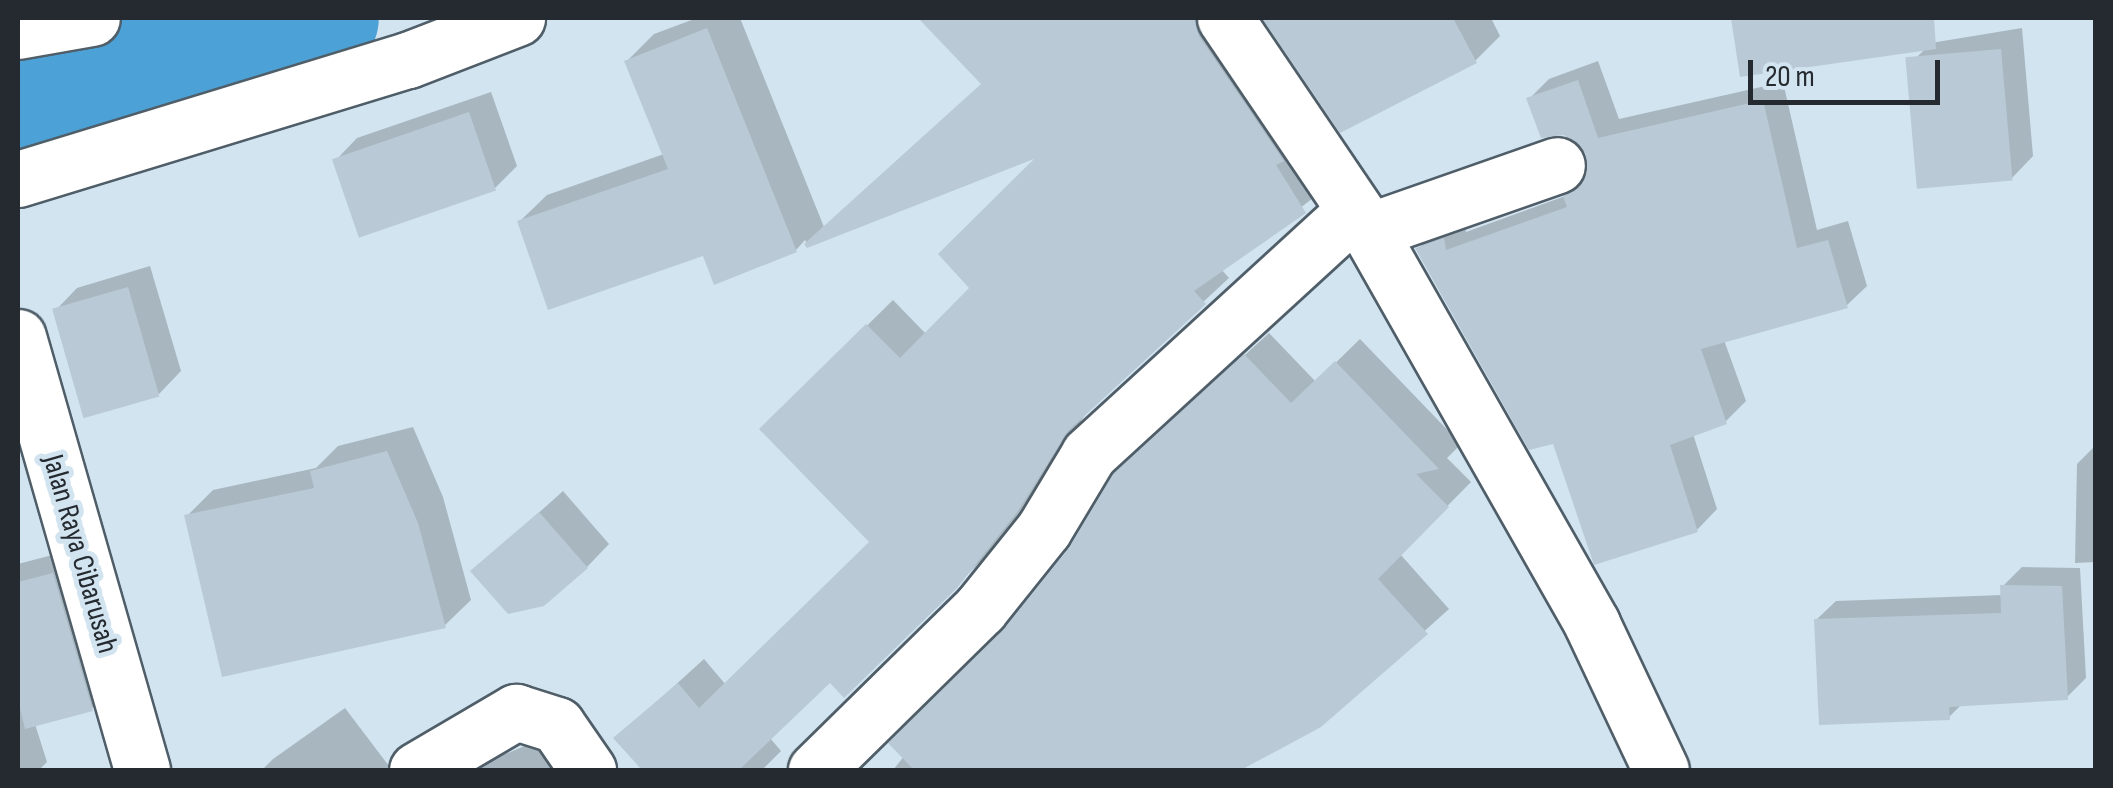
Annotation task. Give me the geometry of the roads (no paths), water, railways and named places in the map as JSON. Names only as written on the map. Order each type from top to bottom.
[{"type":"street","points":[[18,30],[92,18]]},
{"type":"street","points":[[18,178],[408,60],[517,18]]},
{"type":"street","points":[[1224,18],[1361,222],[1592,624],[1661,770]]},
{"type":"street","points":[[816,770],[980,609],[1102,440],[1361,222],[1558,165]]},
{"type":"street","name":"Jalan Raya Cibarusah","points":[[18,337],[142,770]]},
{"type":"street","points":[[416,770],[516,712],[557,725],[588,770]]},
{"type":"waterway","points":[[18,98],[185,48],[321,18]]}]
